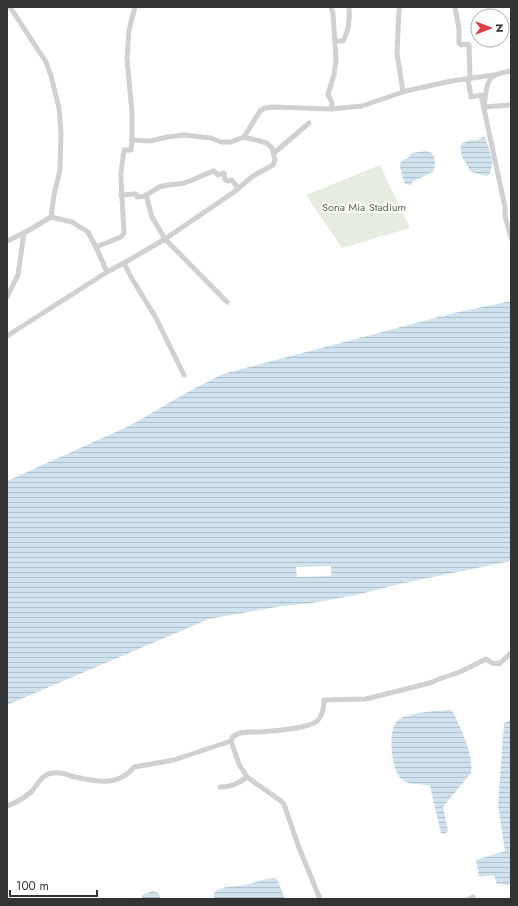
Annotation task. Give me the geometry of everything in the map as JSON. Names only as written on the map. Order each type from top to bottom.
[{"type":"street","points":[[10,7],[46,62],[59,108],[61,133],[60,170],[51,217]]},
{"type":"street","points":[[96,248],[121,237],[124,234],[121,172],[124,150],[131,150],[132,140],[132,113],[127,58],[129,30],[135,7]]},
{"type":"street","points":[[331,7],[334,14],[336,59],[334,75],[328,94],[332,103],[331,109]]},
{"type":"street","points":[[335,41],[343,41],[347,32],[350,18],[349,7]]},
{"type":"street","points":[[400,7],[397,53],[403,92]]},
{"type":"street","points":[[456,7],[459,43],[461,45],[469,45],[469,78],[471,96],[481,96],[505,207],[505,216],[511,238]]},
{"type":"street","points":[[244,137],[260,111],[265,108],[331,109],[362,106],[403,92],[451,81],[511,71]]},
{"type":"street","points":[[484,107],[490,79],[494,75]]},
{"type":"street","points":[[484,107],[511,105]]},
{"type":"street","points":[[274,153],[309,123]]},
{"type":"street","points":[[7,336],[106,272],[165,239],[234,192],[253,176],[273,165],[276,160],[272,148],[267,143],[244,137],[231,142],[221,142],[211,138],[184,135],[150,141],[132,140]]},
{"type":"street","points":[[122,195],[136,194],[137,197],[146,196],[158,188],[166,185],[180,184],[214,171],[218,175],[224,173],[225,180],[232,180],[238,188]]},
{"type":"street","points":[[146,195],[152,217],[165,239],[227,302]]},
{"type":"street","points":[[7,241],[24,234],[51,217],[72,222],[88,232],[106,272]]},
{"type":"street","points":[[7,297],[18,275],[24,234]]},
{"type":"street","points":[[124,263],[156,318],[184,375]]},
{"type":"street","points":[[7,806],[24,798],[46,774],[55,772],[84,779],[112,781],[124,776],[134,767],[174,760],[231,741],[232,737],[242,733],[274,731],[311,725],[317,722],[320,718],[324,700],[373,698],[430,683],[460,672],[486,659],[492,663],[499,664],[511,653]]},
{"type":"street","points":[[231,741],[239,764],[247,777],[284,804],[298,845],[320,899]]},
{"type":"street","points":[[220,787],[233,786],[247,777]]},
{"type":"green space","name":"Sona Mia Stadium","points":[[380,165],[410,228],[342,248],[306,195]]},
{"type":"water","points":[[484,136],[490,150],[492,162],[490,174],[487,176],[471,172],[461,155],[461,144],[470,140],[478,140]]},
{"type":"water","points":[[426,151],[432,153],[434,157],[434,171],[413,181],[411,185],[405,184],[400,164],[412,153]]},
{"type":"water","points":[[511,301],[511,561],[404,583],[356,595],[209,619],[7,705],[7,481],[131,425],[186,393],[223,374],[454,313]]},
{"type":"water","points":[[451,710],[453,712],[460,726],[471,758],[471,773],[443,807],[448,831],[444,834],[441,833],[430,786],[410,783],[401,779],[395,767],[391,740],[392,732],[398,720],[421,713]]},
{"type":"water","points":[[511,720],[511,889],[510,885],[497,884],[494,875],[479,877],[476,860],[505,851],[498,805],[504,723]]},
{"type":"water","points":[[270,878],[277,879],[285,899],[214,899],[214,893],[217,890],[226,887],[245,885]]},
{"type":"water","points":[[152,891],[159,893],[160,899],[142,899],[142,895]]},
{"type":"pier","points":[[331,566],[331,576],[297,577],[296,567]]}]
